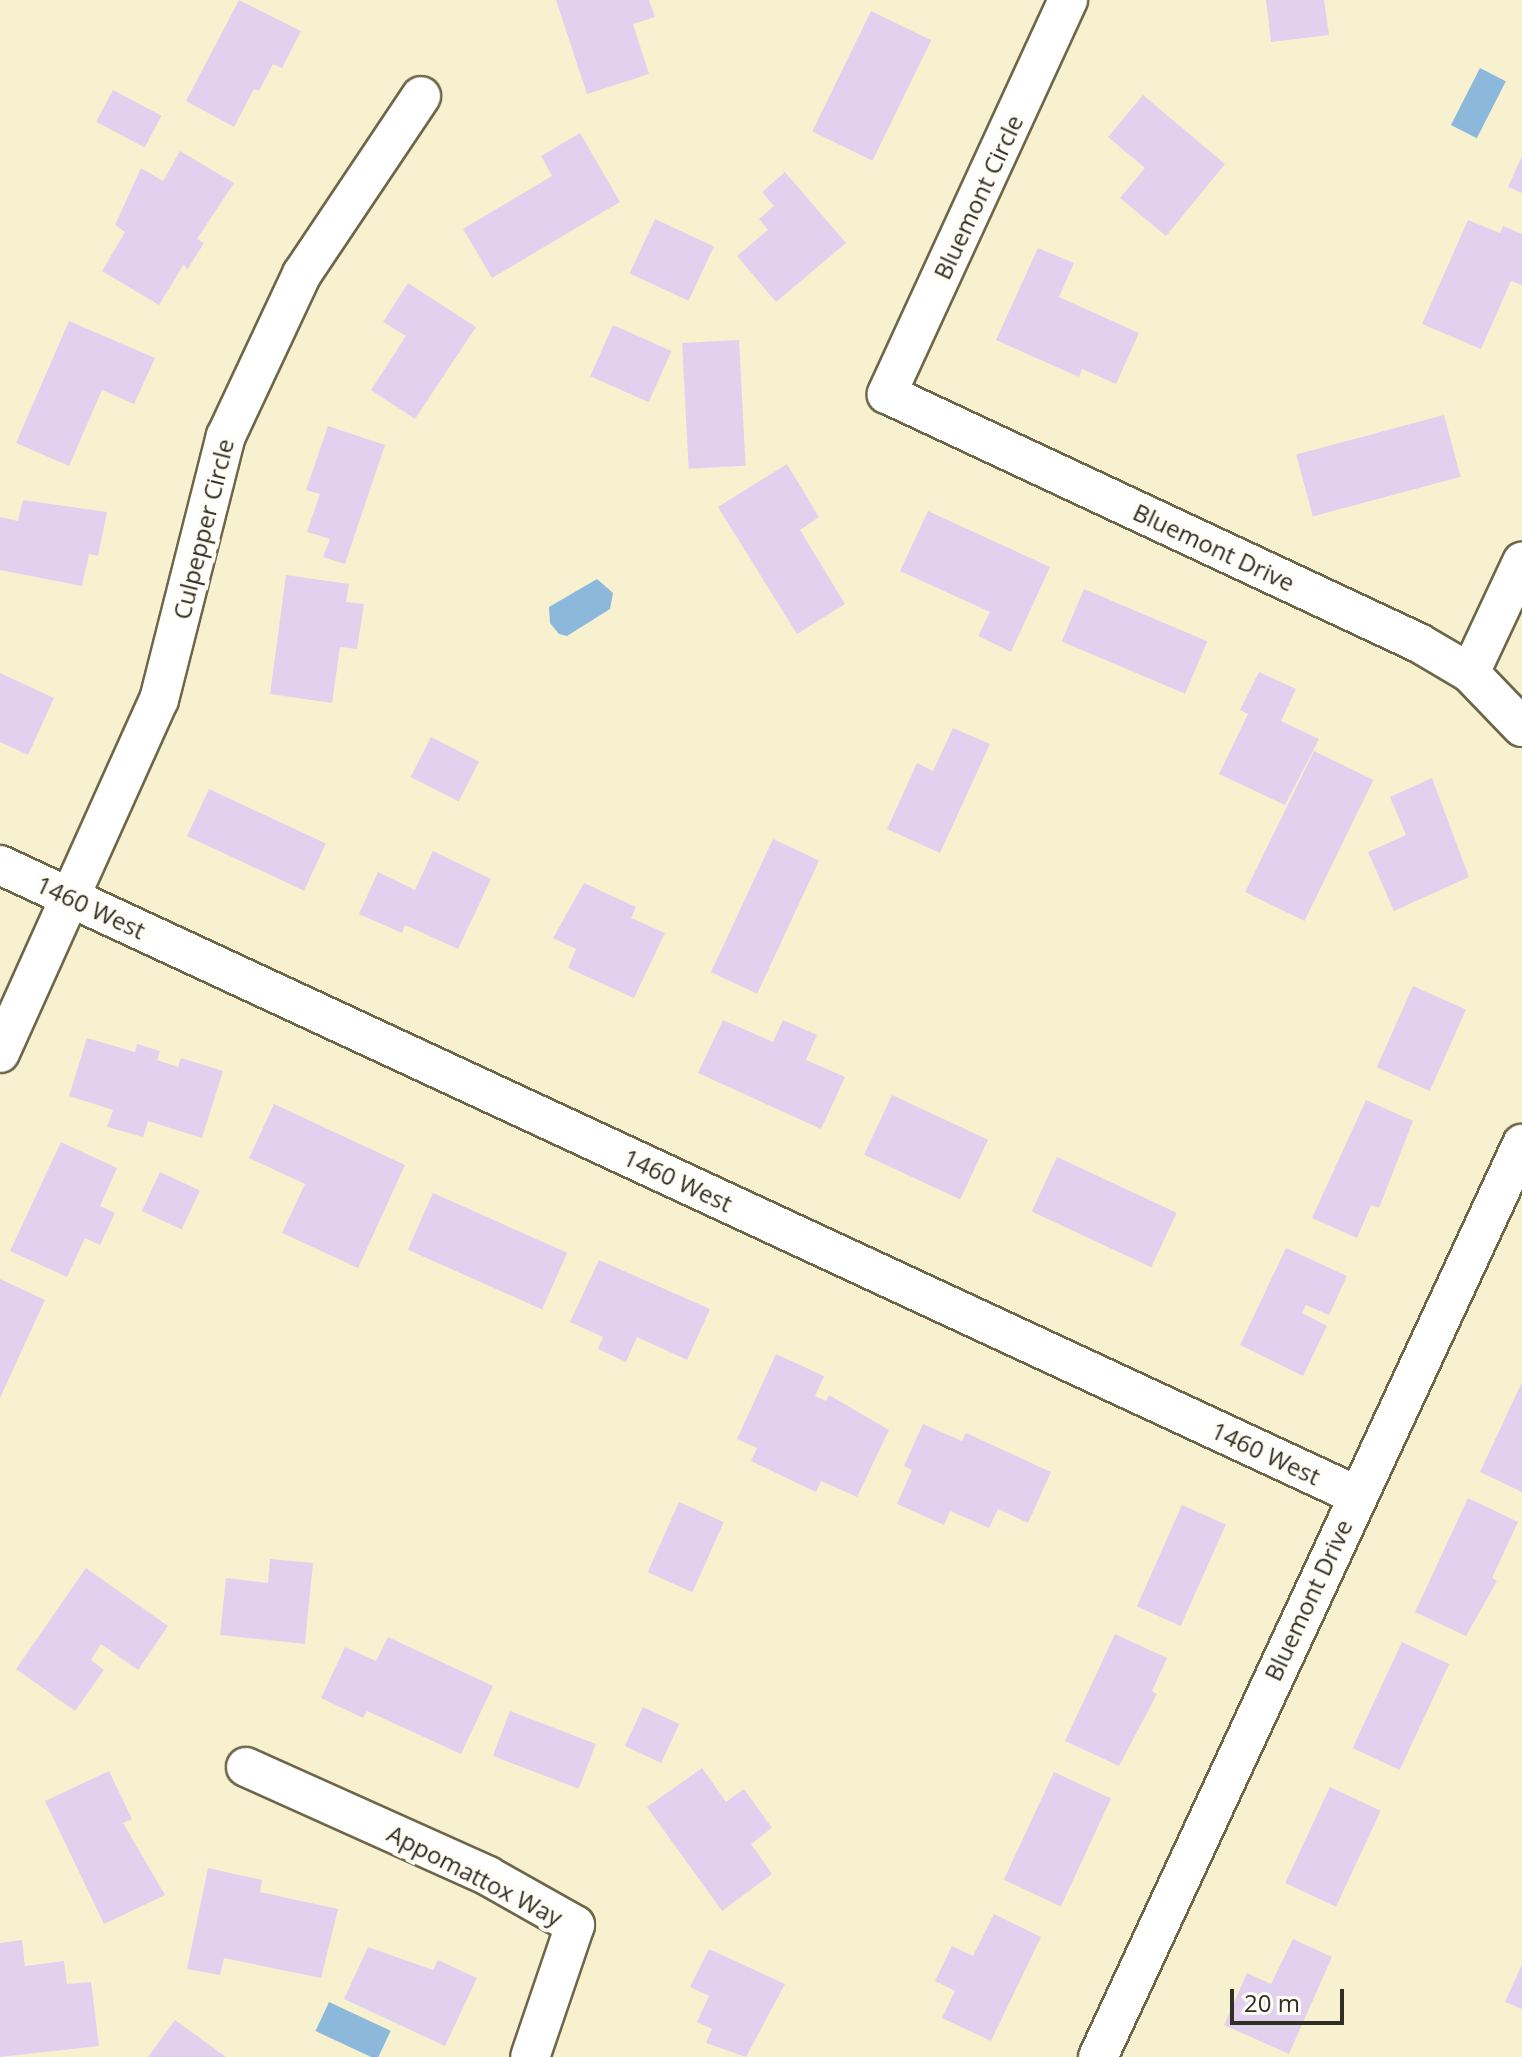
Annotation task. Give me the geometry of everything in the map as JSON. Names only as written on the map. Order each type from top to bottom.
[{"type":"street","name":"Bluemont Circle","points":[[887,394],[1068,0]]},
{"type":"street","name":"Culpepper Circle","points":[[0,1053],[159,700],[226,436],[302,274],[421,96]]},
{"type":"street","name":"Bluemont Drive","points":[[887,394],[1419,643],[1470,673],[1522,727]]},
{"type":"street","points":[[1470,673],[1522,562]]},
{"type":"street","name":"1460 West","points":[[0,865],[1356,1495]]},
{"type":"street","name":"Bluemont Drive","points":[[1098,2057],[1356,1495],[1522,1144]]},
{"type":"street","name":"Appomattox Way","points":[[246,1767],[488,1876],[575,1925],[530,2057]]},
{"type":"water","points":[[1480,68],[1506,81],[1477,138],[1451,125]]},
{"type":"water","points":[[597,579],[613,593],[610,609],[567,636],[559,634],[550,623],[549,607]]},
{"type":"water","points":[[329,2002],[391,2031],[378,2057],[371,2057],[315,2031]]},
{"type":"building","points":[[239,0],[301,31],[282,68],[273,64],[259,91],[254,89],[234,127],[186,101]]},
{"type":"building","points":[[556,0],[649,0],[655,17],[633,24],[649,74],[587,94]]},
{"type":"building","points":[[1266,0],[1324,0],[1329,35],[1271,42]]},
{"type":"building","points":[[871,11],[931,40],[872,161],[812,131]]},
{"type":"building","points":[[113,90],[162,116],[145,148],[96,122]]},
{"type":"building","points":[[1143,95],[1225,164],[1166,236],[1120,198],[1145,168],[1108,137]]},
{"type":"building","points":[[580,133],[620,202],[492,278],[463,229],[552,176],[541,156]]},
{"type":"building","points":[[180,151],[234,183],[197,239],[204,243],[187,270],[184,264],[159,305],[102,271],[125,232],[115,225],[141,168],[163,181]]},
{"type":"building","points":[[1522,156],[1522,193],[1508,187]]},
{"type":"building","points":[[785,172],[846,243],[776,302],[737,256],[768,230],[759,219],[774,206],[762,192]]},
{"type":"building","points":[[655,219],[714,246],[689,301],[630,273]]},
{"type":"building","points":[[1468,220],[1500,233],[1503,226],[1522,234],[1522,285],[1511,281],[1481,349],[1422,324]]},
{"type":"building","points":[[1038,248],[1074,263],[1059,297],[1139,333],[1116,384],[1082,369],[1079,377],[996,340]]},
{"type":"building","points":[[408,283],[476,327],[415,419],[371,390],[406,336],[383,322]]},
{"type":"building","points":[[69,321],[155,358],[134,404],[102,390],[69,466],[16,443]]},
{"type":"building","points":[[613,325],[671,351],[649,402],[590,376]]},
{"type":"building","points":[[739,340],[746,466],[689,469],[682,343]]},
{"type":"building","points":[[1444,415],[1461,477],[1313,516],[1296,455]]},
{"type":"building","points":[[328,426],[385,445],[345,564],[323,557],[330,539],[307,532],[320,494],[306,490]]},
{"type":"building","points":[[787,464],[819,517],[800,530],[845,604],[797,634],[718,507]]},
{"type":"building","points":[[23,500],[107,512],[98,556],[89,554],[82,586],[0,570],[0,517],[18,521]]},
{"type":"building","points":[[928,511],[1050,567],[1011,652],[978,636],[990,612],[900,571]]},
{"type":"building","points":[[286,575],[349,584],[346,602],[364,604],[357,649],[340,647],[332,703],[270,694]]},
{"type":"building","points":[[1084,589],[1207,641],[1185,694],[1062,641]]},
{"type":"building","points":[[1259,672],[1296,689],[1281,721],[1319,739],[1285,805],[1219,774],[1248,714],[1240,710]]},
{"type":"building","points":[[0,673],[54,698],[28,755],[0,742]]},
{"type":"building","points":[[953,728],[990,744],[940,853],[887,829],[917,763],[933,771]]},
{"type":"building","points":[[431,737],[479,762],[459,802],[411,777]]},
{"type":"building","points":[[1314,751],[1373,780],[1304,921],[1245,892]]},
{"type":"building","points":[[1432,778],[1469,877],[1394,911],[1368,852],[1406,835],[1390,797]]},
{"type":"building","points":[[209,789],[326,844],[304,891],[187,836]]},
{"type":"building","points":[[773,839],[819,861],[757,994],[711,972]]},
{"type":"building","points":[[433,851],[491,879],[458,949],[405,925],[402,933],[359,914],[378,872],[415,890]]},
{"type":"building","points":[[584,883],[636,907],[631,918],[665,933],[634,998],[568,968],[576,949],[553,938]]},
{"type":"building","points":[[1413,986],[1466,1010],[1430,1091],[1377,1067]]},
{"type":"building","points":[[723,1020],[773,1042],[783,1020],[817,1035],[806,1060],[845,1077],[821,1129],[698,1073]]},
{"type":"building","points":[[87,1038],[135,1052],[137,1044],[160,1051],[157,1060],[178,1067],[181,1058],[223,1071],[202,1138],[148,1121],[143,1137],[107,1127],[113,1110],[69,1096]]},
{"type":"building","points":[[892,1095],[988,1140],[960,1200],[864,1155]]},
{"type":"building","points":[[1366,1100],[1413,1121],[1379,1208],[1371,1205],[1357,1238],[1312,1218]]},
{"type":"building","points":[[274,1104],[405,1165],[358,1268],[282,1233],[305,1184],[249,1158]]},
{"type":"building","points":[[61,1142],[117,1168],[100,1206],[115,1213],[100,1245],[85,1238],[67,1277],[10,1251]]},
{"type":"building","points":[[1057,1157],[1177,1213],[1151,1267],[1032,1211]]},
{"type":"building","points":[[160,1172],[200,1191],[182,1230],[142,1211]]},
{"type":"building","points":[[433,1193],[567,1253],[542,1309],[408,1250]]},
{"type":"building","points":[[1286,1248],[1347,1276],[1329,1315],[1306,1305],[1302,1313],[1327,1326],[1303,1376],[1240,1345]]},
{"type":"building","points":[[599,1260],[710,1309],[687,1360],[637,1337],[626,1362],[598,1349],[603,1337],[570,1322]]},
{"type":"building","points":[[0,1279],[45,1300],[0,1398]]},
{"type":"building","points":[[776,1354],[824,1376],[815,1396],[826,1401],[829,1395],[889,1430],[857,1497],[821,1481],[816,1492],[751,1461],[757,1448],[737,1439]]},
{"type":"building","points":[[1522,1382],[1522,1492],[1480,1472]]},
{"type":"building","points":[[923,1424],[962,1441],[966,1433],[1051,1472],[1028,1523],[998,1509],[989,1528],[950,1511],[944,1525],[897,1504],[912,1470],[904,1466]]},
{"type":"building","points":[[1468,1498],[1518,1522],[1492,1578],[1497,1581],[1466,1636],[1415,1612]]},
{"type":"building","points":[[679,1502],[724,1522],[692,1592],[648,1572]]},
{"type":"building","points":[[1182,1505],[1226,1525],[1181,1626],[1137,1606]]},
{"type":"building","points":[[270,1559],[313,1563],[305,1644],[220,1635],[226,1578],[268,1583]]},
{"type":"building","points":[[86,1568],[168,1626],[138,1670],[101,1644],[91,1660],[104,1670],[75,1711],[16,1669]]},
{"type":"building","points":[[1115,1634],[1167,1658],[1152,1691],[1157,1694],[1119,1766],[1065,1741]]},
{"type":"building","points":[[388,1637],[493,1686],[461,1754],[367,1711],[363,1718],[321,1698],[345,1647],[376,1661]]},
{"type":"building","points":[[1402,1642],[1449,1664],[1400,1770],[1353,1748]]},
{"type":"building","points":[[643,1707],[679,1724],[661,1763],[625,1746]]},
{"type":"building","points":[[510,1711],[596,1744],[579,1789],[493,1756]]},
{"type":"building","points":[[702,1768],[726,1802],[744,1789],[772,1828],[751,1844],[772,1874],[722,1911],[647,1807]]},
{"type":"building","points":[[109,1771],[132,1819],[123,1823],[165,1895],[104,1924],[45,1801]]},
{"type":"building","points":[[1054,1772],[1111,1799],[1061,1906],[1004,1880]]},
{"type":"building","points":[[1330,1787],[1381,1811],[1336,1907],[1285,1883]]},
{"type":"building","points":[[208,1868],[262,1880],[260,1892],[338,1909],[321,1978],[224,1958],[220,1975],[187,1969]]},
{"type":"building","points":[[994,1914],[1041,1937],[991,2041],[942,2018],[955,1991],[935,1981],[952,1946],[973,1956]]},
{"type":"building","points":[[1293,1939],[1332,1957],[1289,2054],[1224,2025],[1247,1973],[1271,1984]]},
{"type":"building","points":[[22,1940],[25,1966],[64,1961],[67,1984],[91,1982],[99,2046],[0,2057],[0,1943]]},
{"type":"building","points":[[368,1947],[433,1970],[438,1960],[477,1978],[445,2046],[344,1999]]},
{"type":"building","points":[[709,1949],[785,1984],[746,2057],[706,2043],[712,2029],[697,2022],[709,1996],[690,1987]]},
{"type":"building","points":[[1522,1964],[1522,2009],[1505,2002]]},
{"type":"building","points":[[175,2020],[226,2057],[148,2057]]}]
